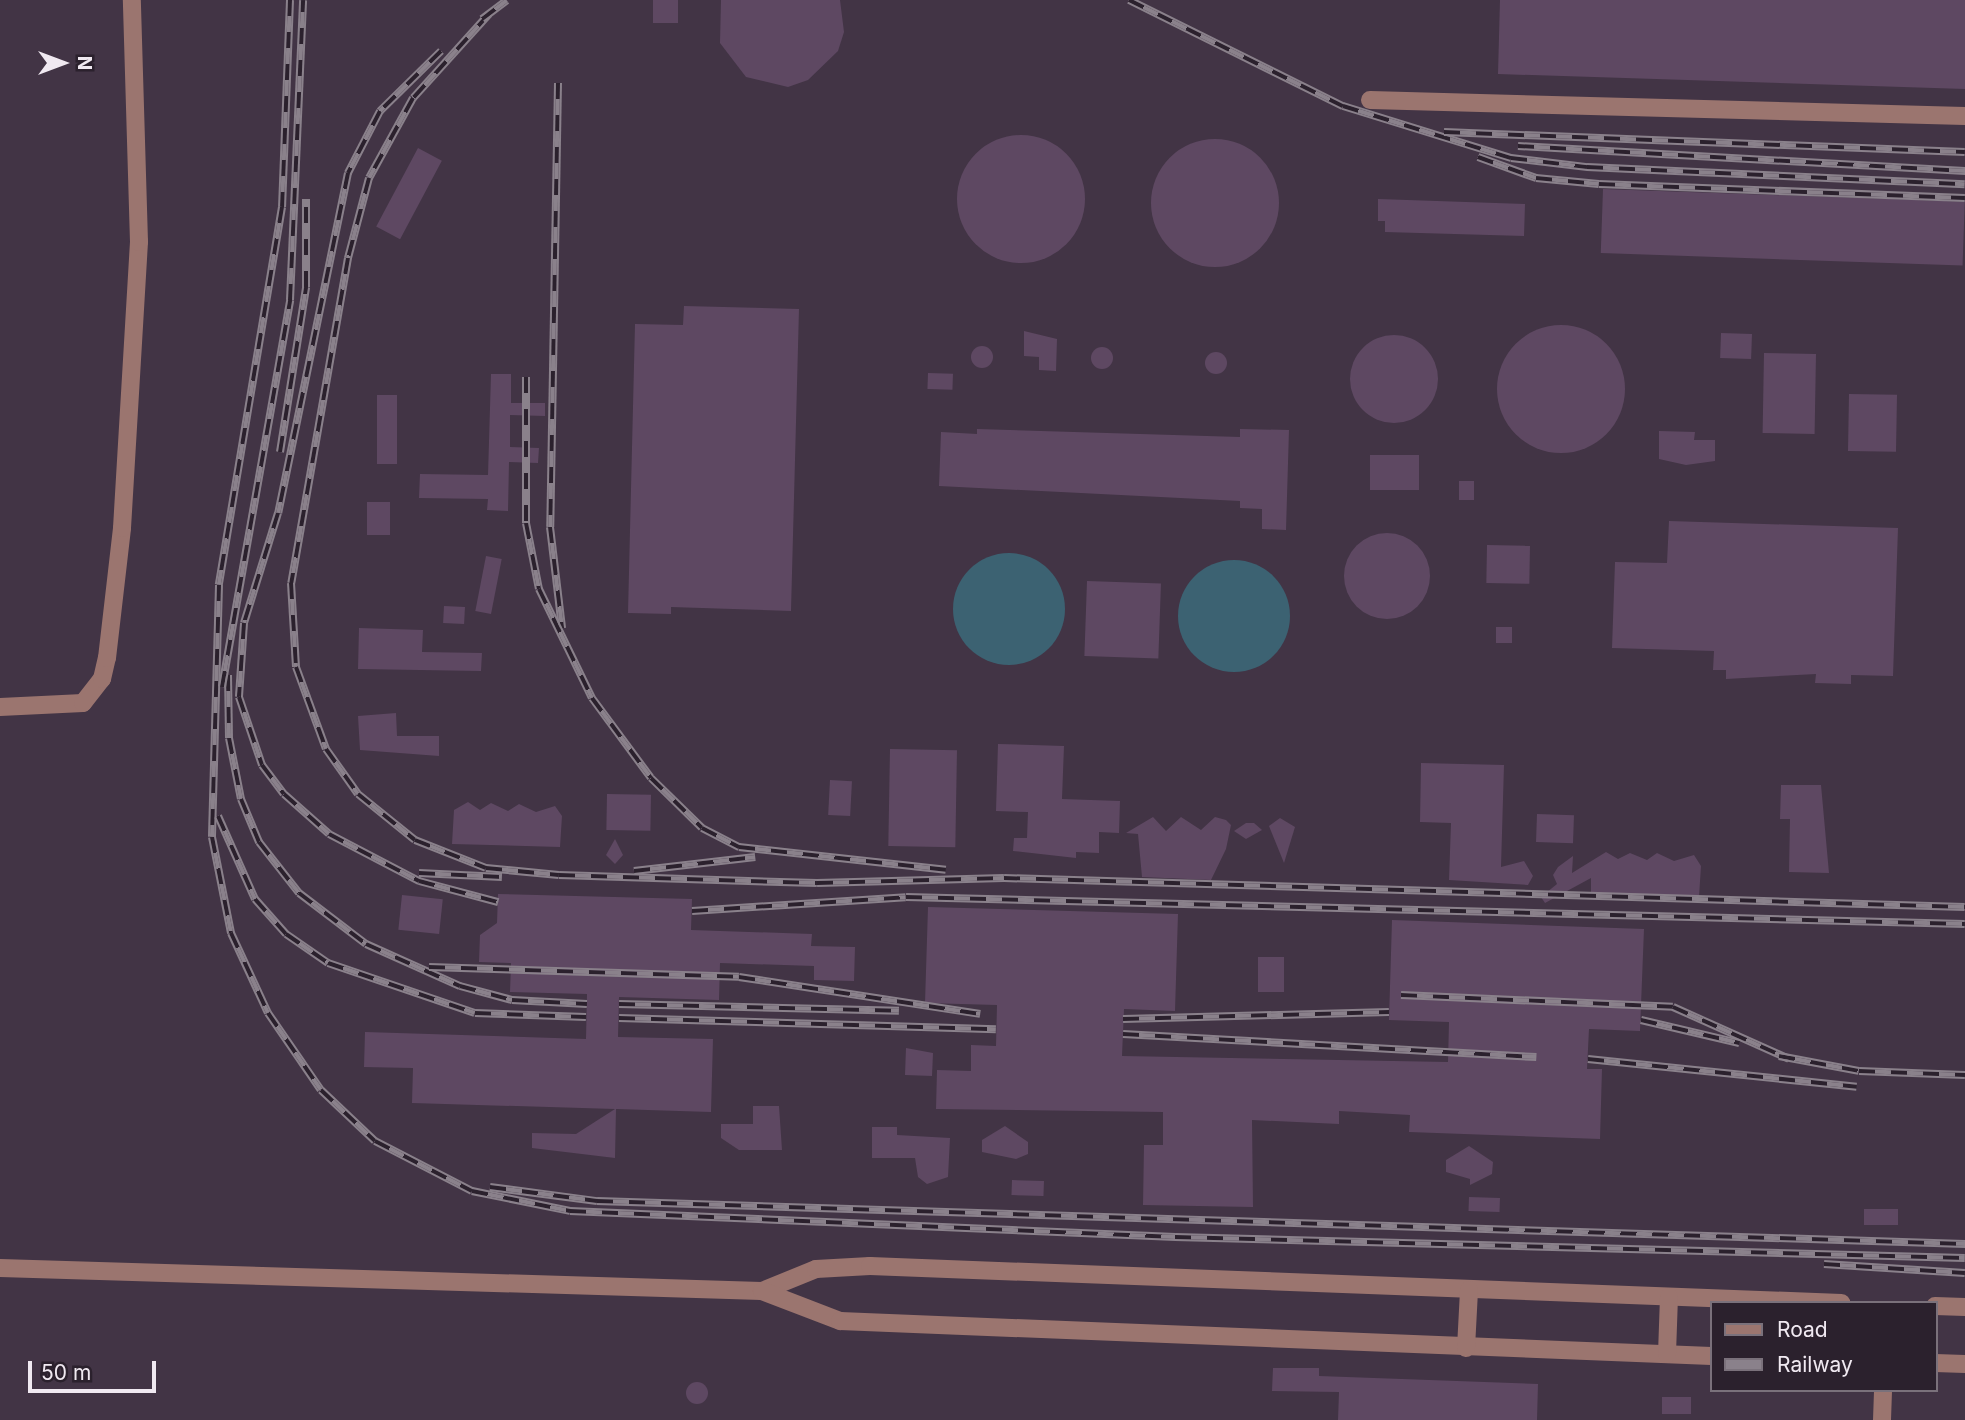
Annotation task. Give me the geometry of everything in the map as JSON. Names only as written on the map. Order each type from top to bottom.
[{"type":"lane","points":[[0,707],[83,703],[102,679],[107,658],[122,528],[139,242],[132,0]]},
{"type":"lane","points":[[1370,100],[1965,116]]},
{"type":"lane","points":[[762,1291],[816,1269],[861,1266],[1784,1301]]},
{"type":"lane","points":[[0,1268],[361,1283],[762,1291],[840,1321],[1710,1356]]},
{"type":"lane","points":[[1466,1348],[1469,1290]]},
{"type":"lane","points":[[1668,1354],[1669,1297]]},
{"type":"lane","points":[[1937,1306],[1965,1307]]},
{"type":"lane","points":[[1937,1363],[1965,1363]]},
{"type":"lane","points":[[1882,1420],[1883,1392]]},
{"type":"shaded area","points":[[0,0],[1965,0],[1965,1420],[0,1420]]},
{"type":"water","points":[[1009,553],[1030,557],[1049,569],[1061,588],[1065,609],[1061,630],[1049,649],[1030,661],[1009,665],[988,661],[969,649],[957,630],[953,609],[957,588],[969,569],[988,557]]},
{"type":"water","points":[[1234,560],[1255,564],[1274,576],[1286,595],[1290,616],[1286,637],[1274,656],[1255,668],[1234,672],[1213,668],[1194,656],[1182,637],[1178,616],[1182,595],[1194,576],[1213,564]]},
{"type":"building","points":[[653,0],[678,0],[678,23],[653,23]]},
{"type":"building","points":[[721,0],[840,0],[844,32],[838,51],[808,80],[788,87],[746,77],[720,43]]},
{"type":"building","points":[[1500,0],[1965,0],[1965,89],[1498,74]]},
{"type":"building","points":[[1021,135],[1045,140],[1066,154],[1080,175],[1085,199],[1080,223],[1066,244],[1045,258],[1021,263],[997,258],[976,244],[962,223],[957,199],[962,175],[976,154],[997,140]]},
{"type":"building","points":[[1215,139],[1239,144],[1260,158],[1274,179],[1279,203],[1274,227],[1260,248],[1239,262],[1215,267],[1191,262],[1170,248],[1156,227],[1151,203],[1156,179],[1170,158],[1191,144]]},
{"type":"building","points":[[418,148],[442,161],[400,239],[376,227]]},
{"type":"building","points":[[1603,189],[1965,202],[1963,266],[1601,253]]},
{"type":"building","points":[[1378,199],[1525,204],[1524,236],[1385,232],[1385,221],[1378,221]]},
{"type":"building","points":[[684,306],[799,309],[791,611],[671,607],[671,614],[628,613],[635,324],[683,325]]},
{"type":"building","points":[[1561,325],[1585,330],[1606,344],[1620,365],[1625,389],[1620,413],[1606,434],[1585,448],[1561,453],[1537,448],[1516,434],[1502,413],[1497,389],[1502,365],[1516,344],[1537,330]]},
{"type":"building","points":[[1024,331],[1057,339],[1056,371],[1039,370],[1039,357],[1024,356]]},
{"type":"building","points":[[1721,333],[1752,334],[1751,359],[1720,358]]},
{"type":"building","points":[[1394,335],[1411,339],[1425,348],[1434,362],[1438,379],[1434,396],[1425,410],[1411,419],[1394,423],[1377,419],[1363,410],[1354,396],[1350,379],[1354,362],[1363,348],[1377,339]]},
{"type":"building","points":[[982,346],[990,349],[993,357],[990,365],[982,368],[974,365],[971,357],[974,349]]},
{"type":"building","points":[[1102,347],[1110,350],[1113,358],[1110,366],[1102,369],[1094,366],[1091,358],[1094,350]]},
{"type":"building","points":[[1216,352],[1226,359],[1227,363],[1220,373],[1216,374],[1206,367],[1205,363],[1212,353]]},
{"type":"building","points":[[1764,353],[1816,354],[1815,434],[1763,433]]},
{"type":"building","points":[[928,373],[953,374],[952,390],[927,389]]},
{"type":"building","points":[[491,374],[511,374],[511,403],[545,403],[545,416],[510,415],[510,447],[539,448],[538,463],[509,462],[508,511],[487,510],[488,499],[419,498],[420,474],[488,475]]},
{"type":"building","points":[[1849,394],[1897,395],[1896,452],[1848,451]]},
{"type":"building","points":[[377,395],[397,395],[397,464],[377,464]]},
{"type":"building","points":[[977,429],[1240,437],[1240,429],[1289,430],[1286,530],[1262,529],[1262,509],[1240,508],[1240,501],[939,486],[941,432],[977,434]]},
{"type":"building","points":[[1659,431],[1695,432],[1694,440],[1715,440],[1715,461],[1686,465],[1659,459]]},
{"type":"building","points":[[1370,455],[1419,455],[1419,490],[1370,490]]},
{"type":"building","points":[[1459,481],[1474,481],[1474,500],[1459,500]]},
{"type":"building","points":[[367,502],[390,502],[390,535],[367,535]]},
{"type":"building","points":[[1669,521],[1898,528],[1893,676],[1851,675],[1851,684],[1815,683],[1816,674],[1726,679],[1726,670],[1713,670],[1714,651],[1612,648],[1615,562],[1667,563]]},
{"type":"building","points":[[1379,533],[1395,533],[1418,545],[1427,559],[1430,576],[1427,593],[1418,607],[1395,619],[1379,619],[1363,612],[1351,600],[1344,584],[1344,568],[1351,552],[1363,540]]},
{"type":"building","points":[[1487,545],[1530,546],[1529,584],[1486,583]]},
{"type":"building","points":[[486,556],[502,559],[491,614],[475,611]]},
{"type":"building","points":[[1087,581],[1161,584],[1158,659],[1084,656]]},
{"type":"building","points":[[444,606],[465,607],[464,624],[443,623]]},
{"type":"building","points":[[1496,627],[1512,627],[1512,643],[1496,643]]},
{"type":"building","points":[[359,628],[423,630],[422,652],[482,653],[481,671],[358,669]]},
{"type":"building","points":[[396,713],[397,736],[439,736],[439,756],[360,750],[358,716]]},
{"type":"building","points":[[998,744],[1064,746],[1062,799],[1120,801],[1119,833],[1099,832],[1099,853],[1076,852],[1076,858],[1013,851],[1014,838],[1027,838],[1028,812],[996,811]]},
{"type":"building","points":[[890,749],[957,750],[955,847],[888,846]]},
{"type":"building","points":[[1421,763],[1504,765],[1501,867],[1524,861],[1533,876],[1528,885],[1449,880],[1451,823],[1420,822]]},
{"type":"building","points":[[830,780],[852,781],[850,816],[828,815]]},
{"type":"building","points":[[1781,785],[1821,785],[1829,873],[1789,872],[1790,819],[1780,819]]},
{"type":"building","points":[[607,794],[651,795],[650,831],[606,830]]},
{"type":"building","points":[[468,802],[480,810],[491,803],[508,811],[519,804],[536,812],[555,806],[562,816],[560,847],[452,844],[454,810]]},
{"type":"building","points":[[1537,814],[1574,815],[1573,843],[1536,842]]},
{"type":"building","points":[[1153,817],[1166,831],[1181,817],[1201,830],[1215,817],[1226,820],[1231,825],[1226,849],[1211,880],[1142,877],[1138,834],[1126,833]]},
{"type":"building","points":[[1280,818],[1295,827],[1284,863],[1269,826]]},
{"type":"building","points":[[1246,823],[1254,823],[1262,830],[1246,839],[1234,831]]},
{"type":"building","points":[[615,839],[623,855],[615,864],[606,855]]},
{"type":"building","points":[[1606,852],[1618,859],[1630,853],[1647,860],[1657,853],[1674,861],[1694,855],[1701,866],[1699,897],[1591,893],[1591,878],[1545,903],[1541,897],[1557,884],[1553,875],[1558,867],[1573,856],[1572,873]]},
{"type":"building","points":[[498,894],[692,899],[691,930],[812,934],[811,946],[855,947],[854,981],[814,980],[814,966],[720,963],[719,1000],[619,997],[618,1037],[713,1039],[711,1112],[616,1109],[615,1158],[532,1148],[532,1133],[576,1134],[615,1109],[412,1103],[413,1068],[364,1067],[365,1032],[586,1039],[587,994],[510,992],[511,963],[479,962],[480,935],[497,923]]},
{"type":"building","points":[[402,895],[443,899],[439,934],[398,930]]},
{"type":"building","points":[[928,907],[1178,914],[1175,1011],[1124,1009],[1122,1056],[1448,1062],[1449,1022],[1389,1020],[1392,920],[1644,929],[1640,1031],[1589,1029],[1587,1069],[1602,1069],[1600,1139],[1409,1132],[1410,1115],[1339,1111],[1339,1124],[1252,1120],[1253,1207],[1143,1205],[1144,1145],[1163,1145],[1163,1112],[936,1109],[937,1070],[971,1071],[971,1045],[996,1046],[997,1005],[925,1003]]},
{"type":"building","points":[[1258,957],[1284,957],[1284,992],[1258,992]]},
{"type":"building","points":[[906,1048],[933,1053],[932,1076],[905,1075]]},
{"type":"building","points":[[753,1106],[779,1106],[782,1150],[739,1150],[721,1138],[721,1124],[753,1124]]},
{"type":"building","points":[[1005,1126],[1028,1142],[1028,1154],[1016,1159],[982,1152],[982,1140]]},
{"type":"building","points":[[872,1127],[897,1127],[897,1135],[950,1138],[948,1177],[927,1184],[918,1177],[915,1158],[872,1158]]},
{"type":"building","points":[[1469,1146],[1493,1162],[1492,1174],[1470,1185],[1470,1179],[1446,1172],[1446,1160]]},
{"type":"building","points":[[1012,1180],[1044,1181],[1043,1196],[1011,1195]]},
{"type":"building","points":[[1469,1197],[1500,1198],[1499,1212],[1469,1211]]},
{"type":"building","points":[[1864,1209],[1898,1209],[1898,1225],[1864,1225]]},
{"type":"building","points":[[1273,1368],[1319,1368],[1319,1376],[1538,1384],[1537,1420],[1338,1420],[1339,1392],[1272,1391]]},
{"type":"building","points":[[697,1382],[707,1389],[708,1393],[701,1403],[697,1404],[687,1397],[686,1393],[693,1383]]},
{"type":"building","points":[[1662,1397],[1691,1397],[1691,1414],[1662,1414]]},
{"type":"railway","points":[[290,0],[282,207],[219,585],[212,837],[231,933],[268,1013],[321,1090],[375,1141],[472,1191],[570,1211],[1175,1237],[1965,1258]]},
{"type":"railway","points":[[222,687],[290,300],[303,0]]},
{"type":"railway","points":[[482,19],[507,0]]},
{"type":"railway","points":[[1129,0],[1343,106],[1511,158],[1587,167],[1965,184]]},
{"type":"railway","points":[[489,14],[413,98],[369,178],[348,258],[291,583],[296,667],[326,749],[358,794],[415,840],[486,868],[559,875],[817,883],[1004,878],[1965,907]]},
{"type":"railway","points":[[441,51],[380,111],[348,173],[278,513],[244,623],[239,697],[262,765],[284,794],[329,834],[419,881],[498,902]]},
{"type":"railway","points":[[558,83],[550,527],[562,628]]},
{"type":"railway","points":[[1444,132],[1965,152]]},
{"type":"railway","points":[[1518,146],[1965,171]]},
{"type":"railway","points":[[1478,157],[1536,178],[1599,184],[1965,198]]},
{"type":"railway","points":[[280,452],[306,287],[306,199]]},
{"type":"railway","points":[[526,377],[526,523],[539,589],[592,698],[651,778],[702,828],[739,847],[946,870]]},
{"type":"railway","points":[[228,675],[229,738],[241,799],[259,842],[299,893],[366,944],[460,986],[512,1000],[587,1004]]},
{"type":"railway","points":[[218,816],[255,899],[286,934],[328,963],[475,1013],[586,1017]]},
{"type":"railway","points":[[634,871],[755,857]]},
{"type":"railway","points":[[419,873],[502,877]]},
{"type":"railway","points":[[692,911],[906,897],[1965,924]]},
{"type":"railway","points":[[429,967],[739,977],[980,1014]]},
{"type":"railway","points":[[1401,995],[1673,1007],[1789,1059]]},
{"type":"railway","points":[[619,1004],[899,1011]]},
{"type":"railway","points":[[1123,1019],[1389,1012]]},
{"type":"railway","points":[[619,1018],[996,1029]]},
{"type":"railway","points":[[1641,1020],[1739,1043]]},
{"type":"railway","points":[[1123,1034],[1536,1057]]},
{"type":"railway","points":[[1779,1056],[1859,1071],[1965,1075]]},
{"type":"railway","points":[[1588,1059],[1857,1087]]},
{"type":"railway","points":[[490,1187],[597,1201],[1965,1244]]},
{"type":"railway","points":[[1824,1264],[1965,1273]]}]
